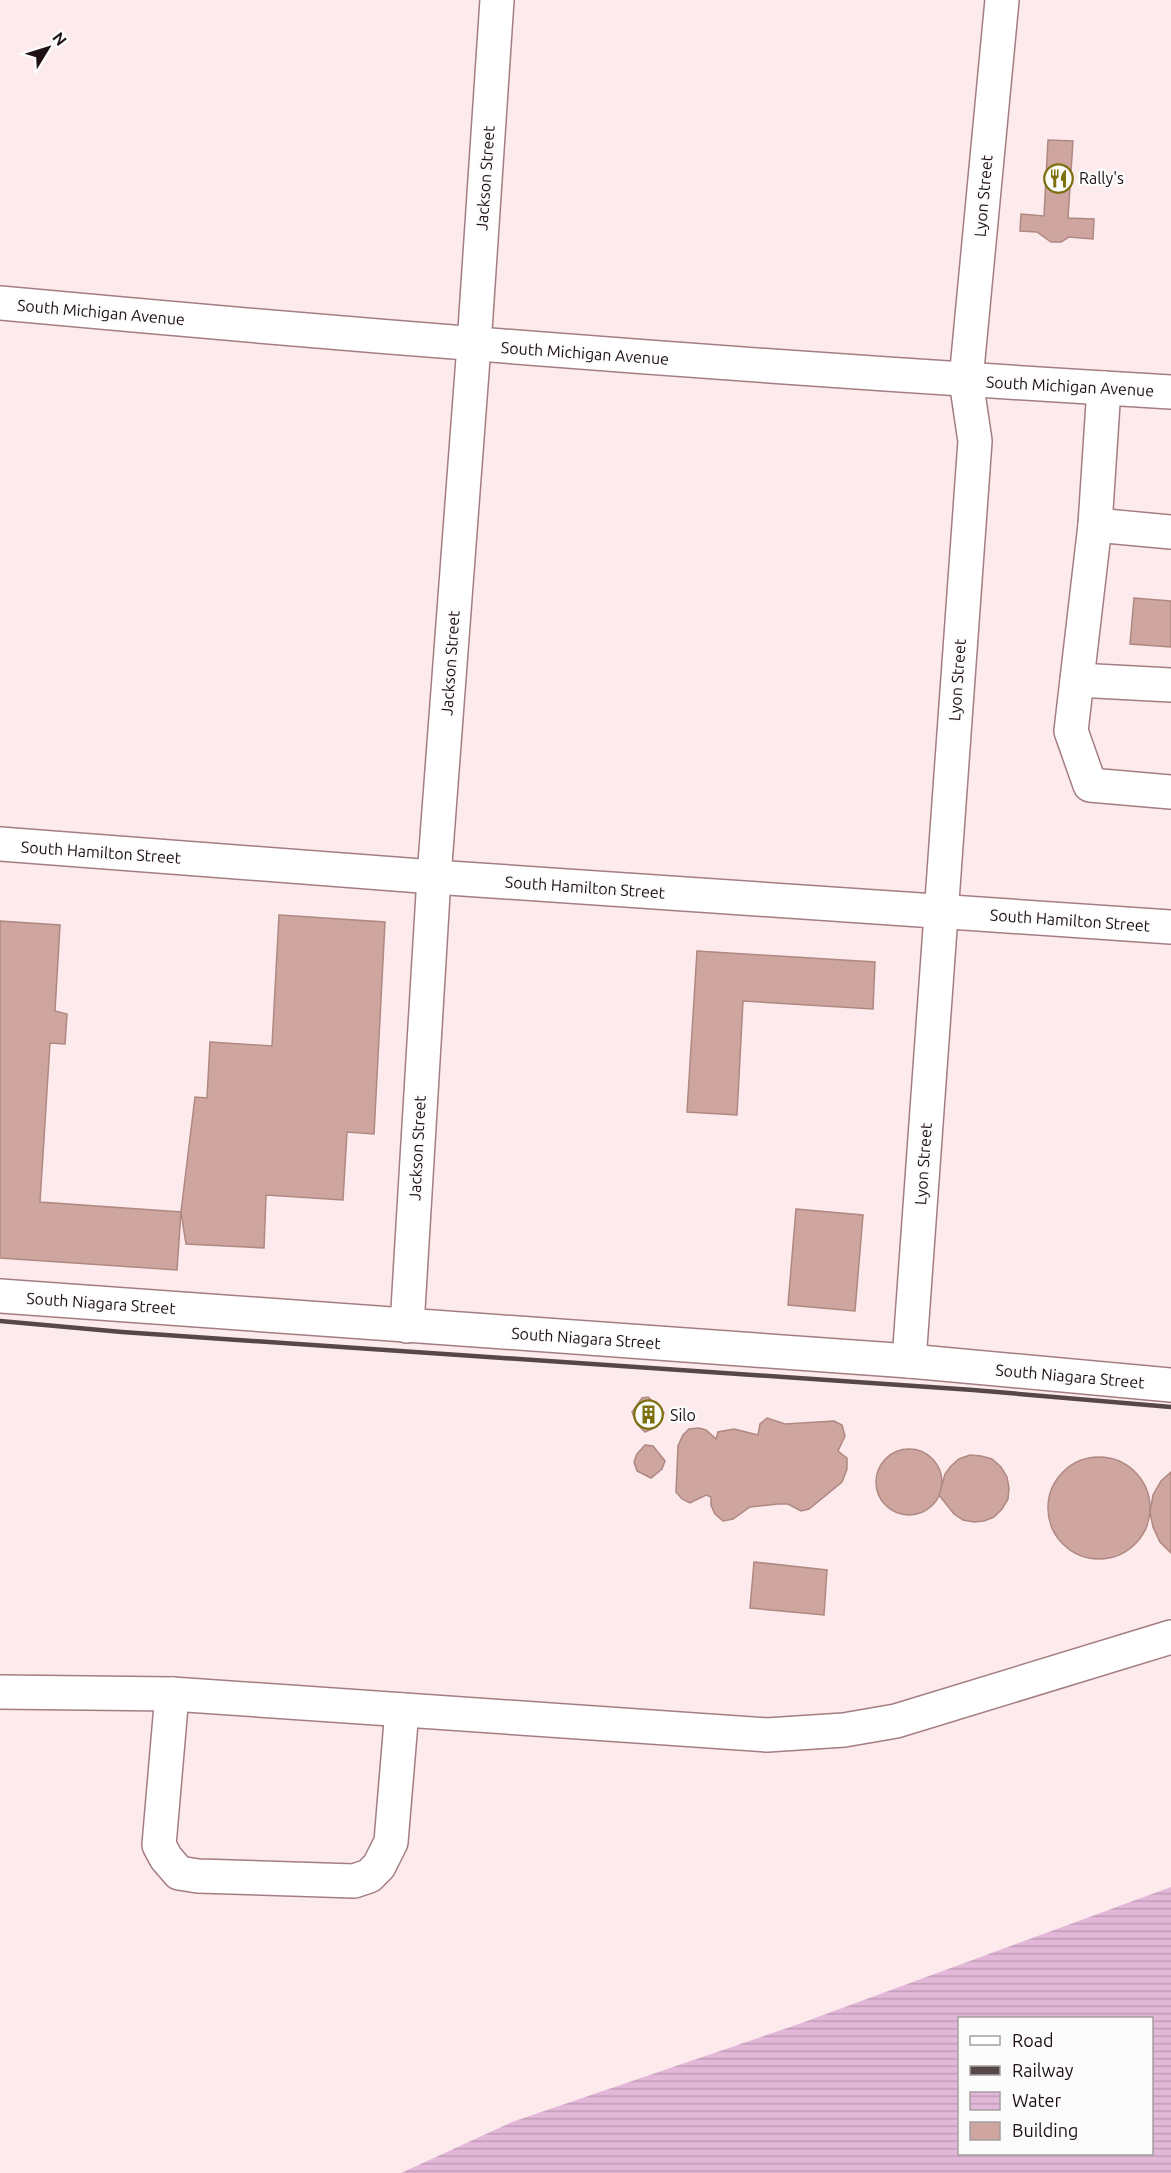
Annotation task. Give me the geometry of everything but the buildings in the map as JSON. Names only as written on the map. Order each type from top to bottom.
[{"type":"street","name":"Jackson Street","points":[[407,1326],[434,877],[497,0]]},
{"type":"street","name":"Lyon Street","points":[[909,1360],[975,441],[966,380],[1002,0]]},
{"type":"street","name":"South Michigan Avenue","points":[[0,303],[474,345],[966,380],[1171,392]]},
{"type":"street","points":[[1104,388],[1095,525],[1071,730],[1090,785],[1171,792]]},
{"type":"street","points":[[1095,525],[1171,532]]},
{"type":"street","points":[[1077,680],[1171,685]]},
{"type":"street","name":"South Hamilton Street","points":[[0,844],[434,877],[1171,927]]},
{"type":"street","name":"South Niagara Street","points":[[0,1296],[909,1360],[1171,1385]]},
{"type":"street","points":[[0,1692],[172,1694],[767,1735],[844,1730],[896,1721],[1171,1637]]},
{"type":"street","points":[[172,1694],[159,1845],[166,1858],[179,1873],[198,1876],[354,1881],[369,1876],[379,1866],[391,1842],[402,1710]]},
{"type":"water","points":[[1171,1887],[1171,2173],[401,2173],[512,2122],[796,2025]]},
{"type":"railway","points":[[0,1321],[122,1332],[973,1390],[1171,1407]]},
{"type":"place","name":"Rally's","points":[[1058,178]]},
{"type":"place","name":"Silo","points":[[649,1415]]}]
